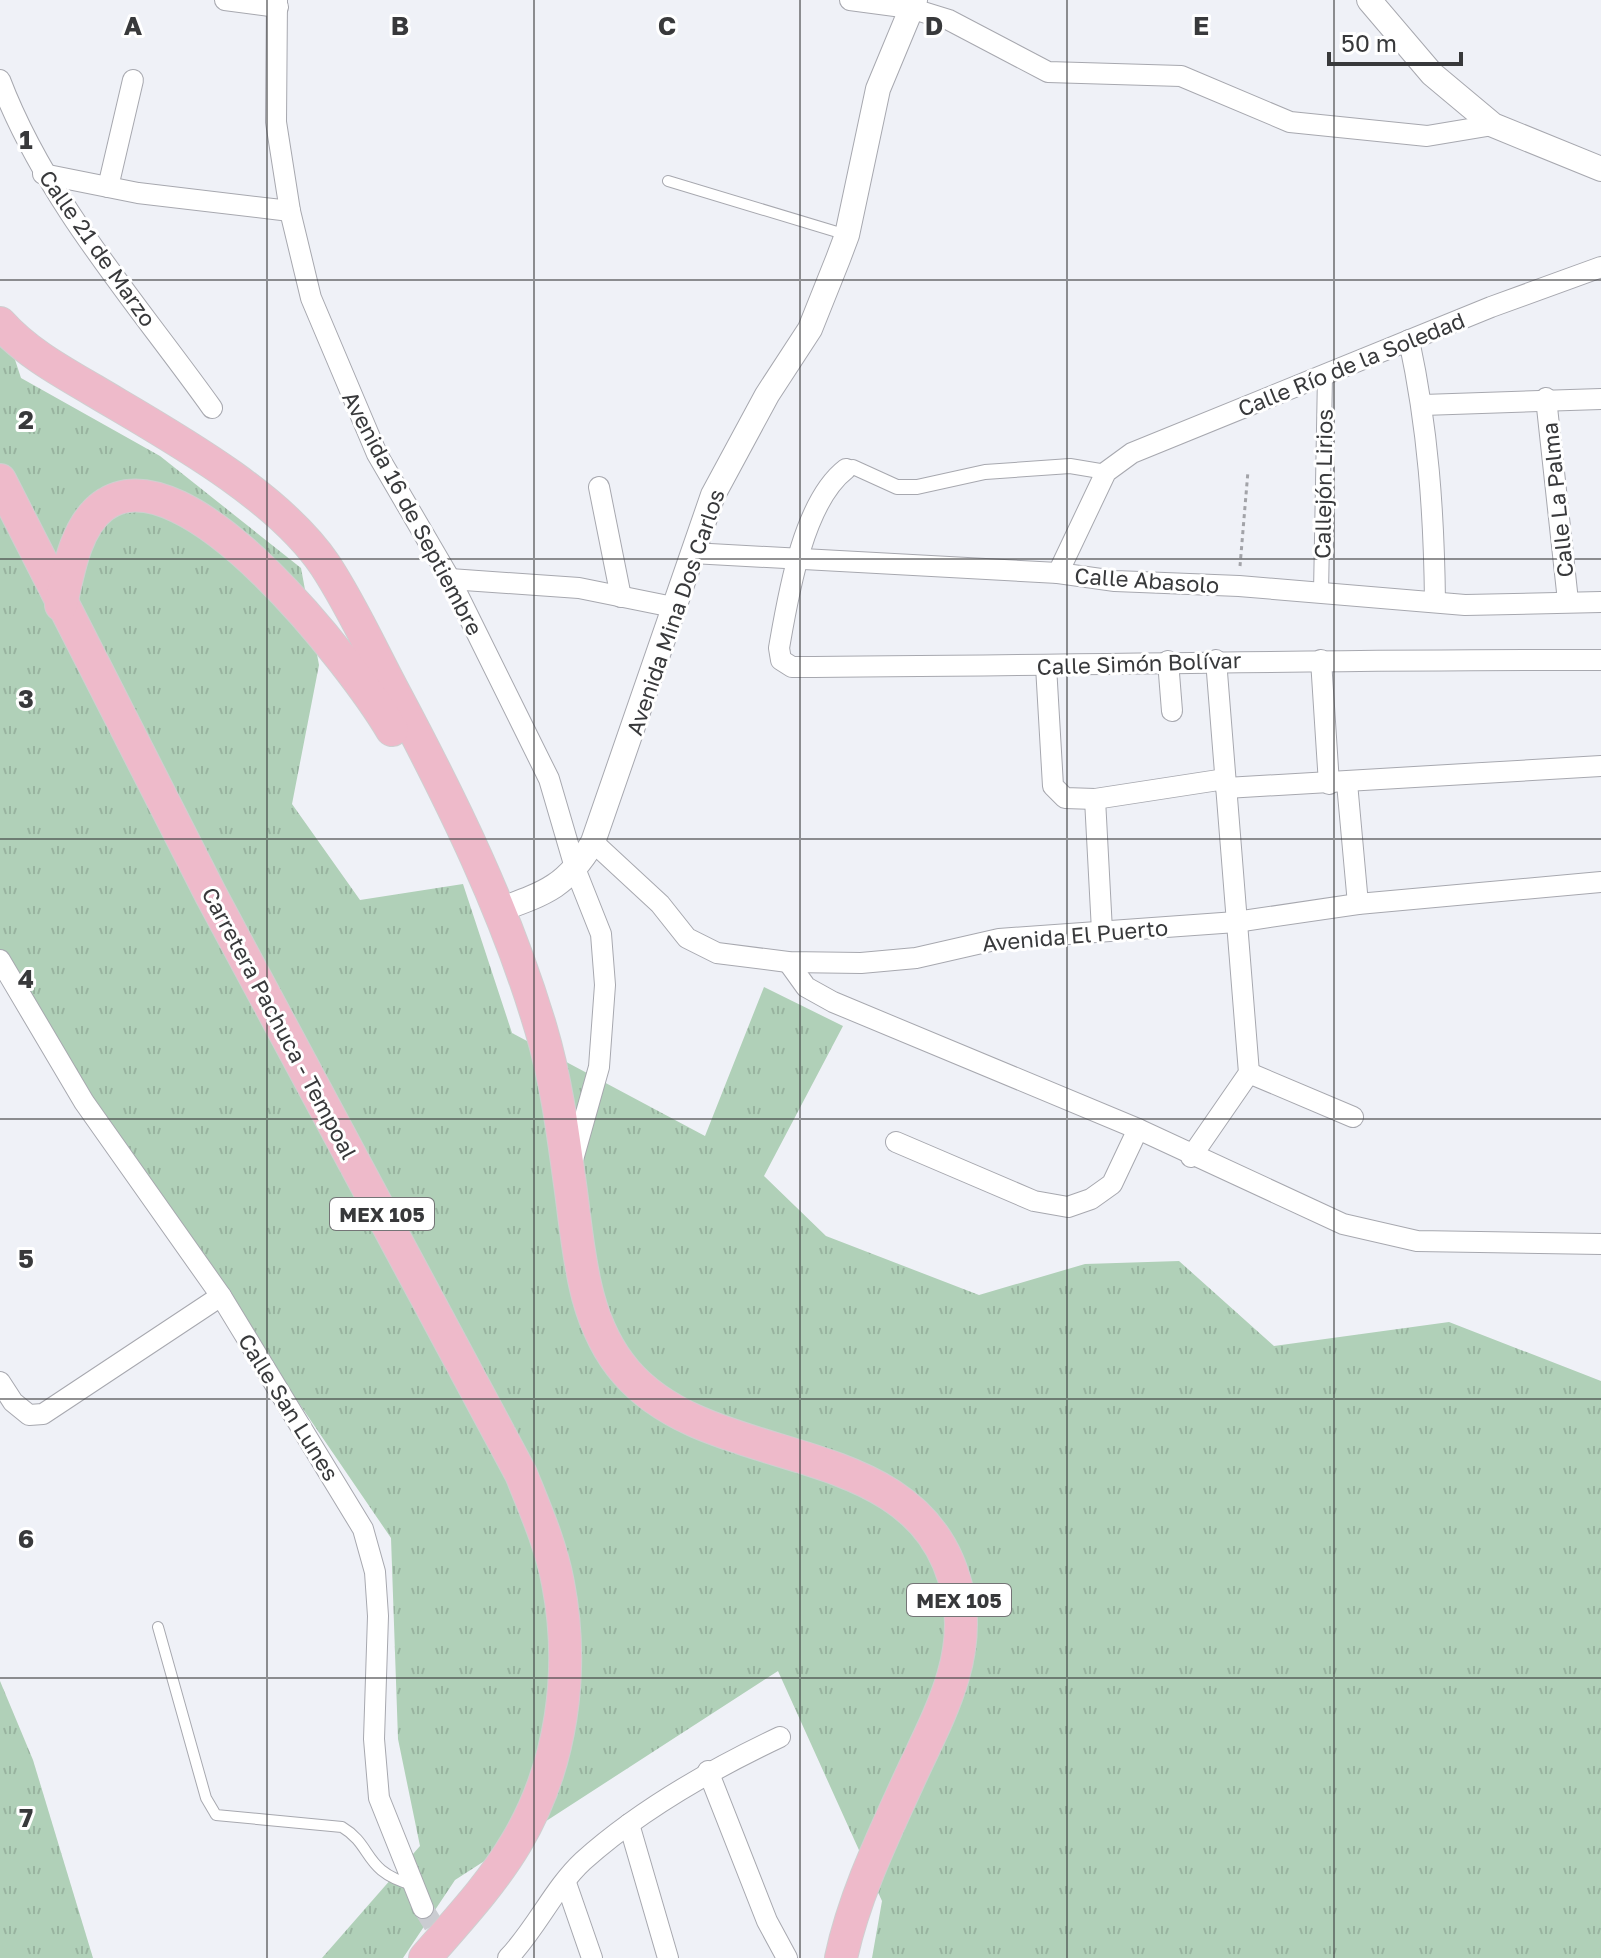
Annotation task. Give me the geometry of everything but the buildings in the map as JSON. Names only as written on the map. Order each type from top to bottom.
[{"type":"main road","name":"MEX 105","points":[[0,323],[45,363],[246,486],[289,524],[323,563],[466,828],[499,910],[543,1035],[569,1175],[584,1284],[598,1327],[624,1370],[657,1401],[699,1422],[862,1477],[924,1522],[946,1554],[958,1595],[962,1636],[951,1688],[855,1904],[841,1958]]},
{"type":"main road","name":"Carretera Pachuca - Tempoal","points":[[0,480],[61,605],[521,1474],[545,1534],[558,1583],[566,1642],[564,1696],[556,1745],[539,1794],[517,1842],[487,1886],[425,1958]]},
{"type":"main road","points":[[61,605],[73,555],[90,520],[104,505],[123,496],[145,496],[177,504],[249,555],[317,629],[373,698],[426,788],[466,828]]},
{"type":"street","points":[[225,0],[278,4]]},
{"type":"street","points":[[850,0],[913,4],[1048,72],[1181,76],[1290,122],[1427,136],[1493,125]]},
{"type":"street","points":[[1369,0],[1432,74],[1493,125],[1597,164]]},
{"type":"street","name":"Avenida 16 de Septiembre","points":[[278,4],[276,122],[290,211],[311,298],[346,387],[377,454],[450,579],[549,779],[576,871]]},
{"type":"street","name":"Avenida Mina Dos Carlos","points":[[499,910],[549,892],[576,871],[593,842],[713,495],[767,395],[810,329],[847,235],[878,89],[913,4]]},
{"type":"street","name":"Calle 21 de Marzo","points":[[0,80],[17,124],[43,174],[212,408]]},
{"type":"street","points":[[108,187],[133,80]]},
{"type":"street","points":[[43,174],[108,187],[290,211]]},
{"type":"street","name":"Calle Río de la Soledad","points":[[1106,472],[1132,453],[1409,340],[1601,267]]},
{"type":"street","points":[[1409,340],[1423,405],[1433,497],[1435,602]]},
{"type":"street","name":"Callejón Lirios","points":[[1321,593],[1325,375]]},
{"type":"street","points":[[1423,405],[1546,398],[1601,399]]},
{"type":"street","name":"Calle La Palma","points":[[1546,398],[1568,601]]},
{"type":"street","points":[[795,559],[832,479],[853,467],[897,487],[917,487],[985,472],[1070,466],[1106,472],[1058,573]]},
{"type":"street","points":[[599,487],[621,597]]},
{"type":"street","name":"Calle Abasolo","points":[[692,553],[1058,573],[1115,581],[1239,586],[1465,605],[1601,602]]},
{"type":"street","name":"Calle Simón Bolívar","points":[[795,559],[779,648],[781,660],[792,667],[1046,666],[1216,660],[1601,660]]},
{"type":"street","points":[[450,579],[579,588],[673,607]]},
{"type":"street","points":[[1191,1157],[1249,1073],[1216,660]]},
{"type":"street","points":[[1321,660],[1358,904]]},
{"type":"street","points":[[1168,661],[1172,711]]},
{"type":"street","points":[[1046,666],[1053,786],[1065,798],[1095,799],[1226,783],[1338,783],[1601,766]]},
{"type":"street","points":[[1095,799],[1102,931]]},
{"type":"street","name":"Avenida El Puerto","points":[[593,842],[660,904],[687,938],[717,953],[788,962],[861,963],[916,958],[999,939],[1236,922],[1358,904],[1601,882]]},
{"type":"street","points":[[569,1175],[599,1067],[605,985],[601,934],[576,871]]},
{"type":"street","name":"Calle San Lunes","points":[[0,960],[84,1102],[221,1296],[363,1529],[375,1572],[377,1602],[374,1739],[379,1798],[423,1908]]},
{"type":"street","points":[[788,962],[806,987],[833,1002],[1138,1129],[1191,1157],[1343,1224],[1417,1241],[1601,1244]]},
{"type":"street","points":[[1249,1073],[1353,1117]]},
{"type":"street","points":[[896,1142],[1034,1201],[1068,1207],[1091,1199],[1112,1184],[1138,1129]]},
{"type":"street","points":[[0,1382],[13,1402],[29,1415],[43,1414],[221,1296]]},
{"type":"street","points":[[508,1958],[530,1934],[583,1862],[629,1824],[708,1771],[780,1737]]},
{"type":"street","points":[[708,1771],[767,1921],[787,1958]]},
{"type":"street","points":[[629,1824],[668,1958]]},
{"type":"street","points":[[566,1883],[592,1958]]},
{"type":"lane","points":[[668,181],[847,235]]},
{"type":"lane","points":[[158,1627],[206,1798],[216,1815],[342,1827],[353,1833],[373,1866],[397,1881],[413,1885]]},
{"type":"path","points":[[1239,586],[1248,471]]},
{"type":"green space","points":[[0,314],[21,378],[160,456],[301,568],[319,665],[292,804],[360,900],[463,884],[512,1033],[705,1136],[764,987],[843,1026],[764,1176],[826,1236],[979,1295],[1085,1264],[1179,1261],[1274,1346],[1449,1322],[1601,1381],[1601,1958],[872,1958],[882,1901],[778,1671],[455,1880],[403,1958],[322,1958],[420,1846],[398,1739],[391,1538],[0,965]]},
{"type":"green space","points":[[0,1681],[33,1760],[93,1958],[0,1958]]},
{"type":"tunnel","points":[[423,1908],[454,1958]]}]
